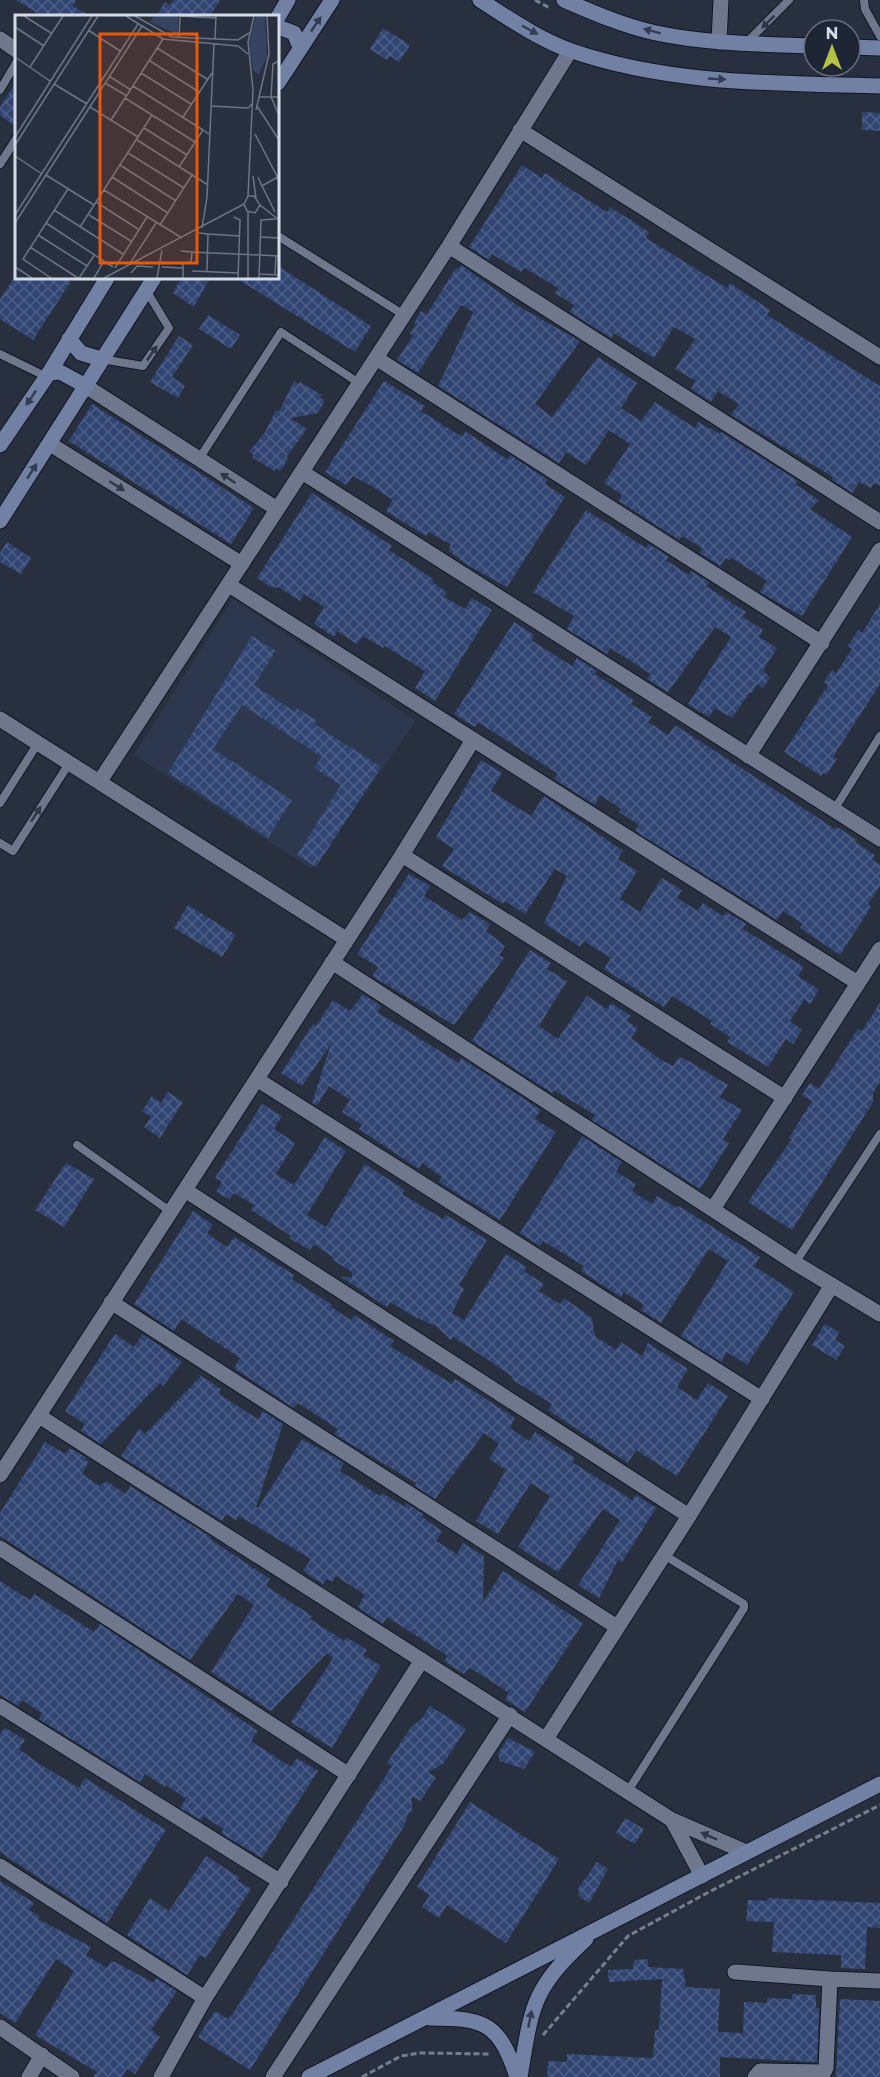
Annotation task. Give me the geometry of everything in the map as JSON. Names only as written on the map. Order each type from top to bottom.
[{"type":"main road","points":[[279,15],[288,0]]},
{"type":"main road","points":[[279,81],[332,0]]},
{"type":"main road","points":[[480,0],[570,51],[638,69],[688,78],[880,86]]},
{"type":"main road","points":[[564,0],[601,16],[656,33],[719,42],[802,45]]},
{"type":"main road","points":[[279,27],[294,33],[300,47]]},
{"type":"main road","points":[[862,47],[880,48]]},
{"type":"main road","points":[[2,436],[47,374],[106,279]]},
{"type":"main road","points":[[0,520],[150,284]]},
{"type":"main road","points":[[69,339],[81,353],[101,358]]},
{"type":"main road","points":[[47,374],[60,372],[84,385]]},
{"type":"main road","points":[[309,2077],[427,2018],[600,1925],[702,1876],[880,1784]]},
{"type":"main road","points":[[518,2077],[517,2053],[544,1983],[563,1960],[600,1925]]},
{"type":"main road","points":[[427,2018],[464,2018],[481,2022],[517,2053]]},
{"type":"street","points":[[719,42],[721,0]]},
{"type":"street","points":[[0,39],[15,49]]},
{"type":"street","points":[[100,781],[449,246],[570,51]]},
{"type":"street","points":[[520,130],[880,357]]},
{"type":"street","points":[[449,246],[880,522]]},
{"type":"street","points":[[376,358],[822,642]]},
{"type":"street","points":[[84,385],[277,509]]},
{"type":"street","points":[[50,444],[242,564]]},
{"type":"street","points":[[302,472],[880,839]]},
{"type":"street","points":[[748,756],[880,550]]},
{"type":"street","points":[[229,585],[858,983]]},
{"type":"street","points":[[0,719],[346,939]]},
{"type":"street","points":[[0,1475],[258,1080],[473,740]]},
{"type":"street","points":[[402,855],[785,1098]]},
{"type":"street","points":[[713,1209],[880,949]]},
{"type":"street","points":[[332,962],[795,1263],[880,1314]]},
{"type":"street","points":[[258,1080],[762,1399]]},
{"type":"street","points":[[185,1190],[689,1516]]},
{"type":"street","points":[[546,1739],[689,1516],[832,1285]]},
{"type":"street","points":[[111,1302],[617,1628]]},
{"type":"street","points":[[39,1416],[672,1820],[746,1852]]},
{"type":"street","points":[[0,1548],[349,1775]]},
{"type":"street","points":[[161,2077],[205,1998],[422,1660]]},
{"type":"street","points":[[0,1706],[281,1882]]},
{"type":"street","points":[[273,2077],[510,1715]]},
{"type":"street","points":[[672,1820],[702,1876]]},
{"type":"street","points":[[0,1866],[205,1998]]},
{"type":"street","points":[[735,1972],[880,1982]]},
{"type":"street","points":[[755,2077],[760,2071],[824,2072],[830,1979]]},
{"type":"street","points":[[0,2026],[72,2077]]},
{"type":"street","points":[[29,2077],[42,2055]]},
{"type":"lane","points":[[746,43],[789,0]]},
{"type":"lane","points":[[864,0],[865,9],[880,36]]},
{"type":"lane","points":[[0,90],[15,65]]},
{"type":"lane","points":[[0,164],[15,141]]},
{"type":"lane","points":[[279,237],[404,315]]},
{"type":"lane","points":[[101,358],[143,366],[169,328],[150,284]]},
{"type":"lane","points":[[198,459],[281,332],[359,383]]},
{"type":"lane","points":[[0,354],[47,374]]},
{"type":"lane","points":[[834,810],[880,736]]},
{"type":"lane","points":[[0,803],[38,742]]},
{"type":"lane","points":[[0,843],[13,850],[70,762]]},
{"type":"lane","points":[[795,1263],[880,1134]]},
{"type":"lane","points":[[77,1145],[171,1212]]},
{"type":"lane","points":[[628,1791],[744,1608],[744,1604],[664,1555]]},
{"type":"path","points":[[362,2077],[401,2056],[420,2053],[517,2053],[549,2030],[628,1936],[880,1805]]},
{"type":"shaded area","points":[[233,599],[416,721],[312,869],[134,755]]},
{"type":"building","points":[[16,0],[76,0],[73,6],[88,15],[40,15]]},
{"type":"building","points":[[174,0],[220,0],[211,15],[157,15],[165,2],[170,5]]},
{"type":"building","points":[[383,28],[410,45],[399,62],[390,56],[387,60],[370,49]]},
{"type":"building","points":[[15,84],[15,126],[0,115],[0,107]]},
{"type":"building","points":[[862,112],[880,113],[880,131],[862,130]]},
{"type":"building","points":[[522,165],[542,178],[545,173],[607,212],[610,207],[649,232],[646,238],[727,288],[730,283],[770,310],[767,315],[880,386],[880,486],[874,483],[871,488],[859,482],[852,493],[832,480],[833,477],[731,415],[739,404],[718,391],[711,402],[691,389],[696,381],[675,369],[695,339],[674,327],[654,358],[614,333],[611,338],[570,312],[574,305],[555,293],[558,288],[537,275],[524,268],[521,272],[492,254],[489,260],[469,247]]},
{"type":"building","points":[[461,265],[518,306],[580,341],[535,404],[552,417],[598,357],[637,383],[621,408],[641,421],[655,402],[695,428],[698,422],[720,434],[721,432],[798,481],[795,484],[819,500],[810,509],[852,537],[802,616],[760,592],[767,581],[732,558],[729,560],[726,558],[720,566],[700,553],[702,548],[682,536],[679,540],[619,501],[622,495],[604,483],[630,444],[609,430],[586,465],[566,452],[559,463],[438,386],[473,312],[461,305],[418,373],[397,360],[413,336],[410,333],[421,311],[427,314],[456,268],[459,269]]},
{"type":"building","points":[[279,267],[371,326],[355,352],[238,279],[279,279]]},
{"type":"building","points":[[14,278],[72,279],[33,340],[0,319],[0,299]]},
{"type":"building","points":[[180,279],[209,279],[194,307],[173,293]]},
{"type":"building","points":[[208,315],[240,335],[231,349],[199,329]]},
{"type":"building","points":[[179,336],[193,345],[172,377],[185,386],[178,398],[150,382]]},
{"type":"building","points":[[294,381],[322,395],[320,398],[325,401],[318,413],[290,418],[307,429],[287,456],[288,460],[280,471],[276,468],[274,471],[252,457],[254,455],[249,452],[265,432],[276,410],[279,412]]},
{"type":"building","points":[[384,381],[425,406],[421,411],[462,437],[465,431],[508,460],[510,455],[548,480],[545,484],[565,497],[507,587],[466,564],[449,551],[450,544],[429,532],[426,536],[386,511],[393,500],[373,487],[353,476],[346,485],[325,472]]},
{"type":"building","points":[[92,404],[254,508],[231,544],[69,441]]},
{"type":"building","points":[[312,493],[392,546],[389,550],[433,579],[433,583],[447,592],[444,597],[465,609],[472,598],[492,610],[435,701],[415,688],[425,671],[385,646],[383,648],[363,636],[357,644],[337,631],[334,637],[314,624],[324,607],[304,594],[300,601],[280,588],[271,587],[257,578]]},
{"type":"building","points":[[586,510],[646,548],[649,544],[669,557],[666,560],[689,575],[691,571],[709,582],[706,586],[746,612],[743,617],[763,630],[759,637],[777,648],[763,670],[770,678],[763,688],[757,684],[732,718],[715,708],[709,717],[688,704],[731,637],[715,627],[668,692],[647,679],[651,674],[610,648],[607,654],[567,629],[574,616],[533,592]]},
{"type":"building","points":[[7,542],[31,558],[21,574],[0,562],[0,553]]},
{"type":"building","points":[[880,604],[880,684],[833,757],[837,759],[826,775],[823,773],[821,776],[784,752],[828,685],[824,682],[832,670],[836,673],[852,649],[848,646],[858,630],[862,633]]},
{"type":"building","points":[[514,622],[534,635],[531,640],[572,666],[577,658],[597,671],[595,674],[634,700],[631,704],[652,717],[648,722],[668,735],[675,725],[835,829],[837,827],[857,840],[855,842],[875,855],[872,860],[880,865],[880,886],[868,904],[871,907],[840,955],[800,928],[803,924],[783,911],[777,920],[635,831],[639,825],[619,812],[621,809],[600,795],[595,805],[554,779],[558,774],[478,722],[475,727],[454,714]]},
{"type":"building","points":[[252,636],[276,651],[254,685],[295,712],[297,708],[316,720],[314,724],[381,767],[316,867],[297,855],[341,785],[314,768],[322,757],[242,705],[213,749],[292,800],[268,838],[168,773]]},
{"type":"building","points":[[481,760],[502,773],[491,791],[531,816],[544,796],[623,851],[618,859],[637,871],[620,899],[640,912],[662,878],[682,890],[677,898],[698,911],[703,903],[723,916],[727,912],[746,924],[743,929],[804,967],[798,976],[819,990],[810,1004],[804,1000],[790,1021],[802,1030],[793,1044],[786,1039],[768,1067],[727,1042],[730,1037],[710,1024],[712,1021],[672,996],[664,1007],[604,969],[611,958],[584,941],[580,947],[544,923],[567,876],[555,869],[525,914],[505,901],[503,904],[442,866],[454,849],[436,837]]},
{"type":"building","points":[[409,874],[430,886],[424,896],[462,920],[470,912],[490,924],[486,931],[505,946],[499,955],[504,958],[454,1025],[372,976],[378,967],[357,954]]},
{"type":"building","points":[[188,905],[236,935],[222,957],[174,928]]},
{"type":"building","points":[[530,950],[551,963],[547,969],[567,981],[539,1026],[558,1039],[587,996],[607,1009],[611,1003],[631,1016],[627,1021],[638,1028],[631,1038],[660,1059],[673,1066],[679,1057],[687,1060],[728,1085],[720,1097],[742,1110],[723,1139],[729,1143],[700,1189],[592,1120],[595,1115],[554,1090],[552,1093],[472,1041]]},
{"type":"building","points":[[363,994],[381,1006],[377,1012],[459,1063],[461,1058],[541,1110],[535,1119],[556,1132],[500,1220],[439,1182],[442,1177],[422,1163],[419,1169],[359,1129],[362,1125],[342,1112],[350,1100],[329,1086],[317,1106],[312,1103],[331,1044],[302,1086],[281,1073],[313,1024],[316,1026],[333,1000],[350,1011]]},
{"type":"building","points":[[880,1003],[880,1082],[873,1093],[873,1102],[792,1230],[748,1202],[792,1139],[789,1138],[812,1101],[802,1095],[810,1083],[819,1089],[858,1029],[862,1031]]},
{"type":"building","points":[[168,1092],[183,1102],[160,1138],[144,1127],[151,1117],[142,1111],[152,1096],[161,1103]]},
{"type":"building","points":[[262,1104],[282,1116],[274,1129],[295,1143],[276,1174],[294,1185],[325,1137],[346,1151],[307,1215],[326,1227],[365,1164],[405,1190],[402,1194],[443,1219],[446,1215],[487,1240],[459,1285],[464,1289],[452,1313],[464,1320],[506,1254],[526,1267],[524,1271],[544,1284],[539,1291],[560,1304],[564,1298],[592,1318],[595,1336],[616,1350],[621,1342],[642,1356],[648,1343],[688,1369],[677,1387],[697,1400],[708,1383],[728,1396],[677,1476],[636,1450],[628,1463],[548,1410],[552,1404],[511,1379],[513,1377],[453,1337],[451,1340],[436,1326],[390,1302],[387,1307],[341,1277],[352,1277],[352,1272],[314,1244],[310,1250],[289,1238],[291,1236],[251,1210],[254,1205],[234,1193],[229,1199],[216,1192],[222,1182],[215,1178]]},
{"type":"building","points":[[582,1136],[622,1162],[616,1172],[636,1184],[632,1191],[652,1204],[657,1196],[677,1208],[679,1206],[760,1257],[754,1266],[794,1292],[747,1365],[727,1352],[721,1362],[681,1336],[728,1261],[709,1249],[661,1323],[641,1310],[644,1305],[624,1292],[621,1297],[581,1271],[584,1266],[543,1241],[540,1246],[520,1233]]},
{"type":"building","points":[[66,1163],[94,1179],[64,1227],[35,1210]]},
{"type":"building","points":[[193,1211],[213,1225],[207,1233],[227,1247],[234,1237],[294,1275],[292,1279],[351,1320],[354,1315],[394,1341],[390,1346],[452,1384],[455,1379],[515,1418],[510,1428],[529,1441],[535,1432],[575,1458],[572,1462],[632,1500],[636,1495],[656,1508],[622,1562],[618,1560],[599,1598],[578,1585],[620,1520],[603,1509],[558,1572],[518,1547],[550,1496],[531,1483],[498,1534],[476,1521],[506,1470],[489,1459],[499,1444],[484,1433],[435,1499],[415,1486],[416,1483],[334,1434],[338,1429],[298,1403],[294,1408],[234,1368],[240,1358],[181,1319],[174,1331],[134,1304]]},
{"type":"building","points":[[825,1324],[839,1332],[835,1340],[845,1346],[836,1360],[812,1345]]},
{"type":"building","points":[[115,1334],[134,1347],[143,1334],[182,1362],[163,1386],[160,1383],[101,1444],[81,1431],[85,1424],[65,1411]]},
{"type":"building","points":[[201,1376],[221,1389],[219,1394],[258,1419],[263,1411],[283,1424],[256,1507],[258,1508],[302,1439],[344,1463],[340,1471],[380,1496],[382,1493],[405,1507],[406,1503],[423,1514],[422,1517],[442,1531],[436,1541],[457,1554],[463,1543],[484,1556],[483,1602],[503,1571],[583,1623],[525,1712],[505,1699],[509,1693],[485,1677],[469,1668],[464,1674],[444,1661],[448,1656],[387,1617],[383,1624],[363,1611],[358,1606],[365,1595],[336,1576],[332,1582],[327,1579],[323,1584],[303,1571],[311,1559],[239,1516],[236,1520],[226,1514],[222,1521],[121,1456],[139,1429],[145,1434]]},
{"type":"building","points":[[45,1442],[65,1454],[70,1448],[87,1458],[85,1460],[89,1462],[82,1474],[100,1486],[106,1481],[126,1494],[130,1486],[211,1537],[210,1539],[270,1579],[266,1586],[312,1616],[310,1619],[344,1641],[346,1637],[367,1650],[363,1655],[381,1666],[332,1748],[291,1722],[333,1658],[327,1653],[271,1711],[211,1672],[254,1605],[238,1594],[190,1660],[0,1536],[0,1513]]},
{"type":"building","points":[[0,1581],[30,1600],[34,1594],[94,1632],[100,1624],[258,1731],[251,1741],[291,1767],[297,1758],[318,1771],[262,1858],[221,1833],[224,1829],[203,1816],[201,1820],[180,1808],[186,1799],[166,1785],[165,1787],[145,1774],[140,1782],[39,1719],[42,1713],[22,1700],[18,1706],[0,1695]]},
{"type":"building","points":[[430,1706],[466,1729],[443,1764],[428,1772],[436,1778],[420,1801],[412,1797],[412,1813],[409,1812],[404,1826],[250,2070],[198,2037],[215,2011],[228,2019],[234,2012],[392,1766],[387,1763],[411,1727],[422,1718]]},
{"type":"building","points":[[5,1728],[25,1740],[19,1749],[38,1763],[79,1788],[85,1778],[166,1830],[107,1923],[0,1852],[0,1734]]},
{"type":"building","points":[[508,1738],[535,1752],[524,1769],[500,1761],[498,1754]]},
{"type":"building","points":[[470,1802],[559,1859],[506,1943],[447,1905],[439,1918],[422,1907],[430,1895],[417,1887]]},
{"type":"building","points":[[625,1818],[644,1829],[635,1844],[616,1833]]},
{"type":"building","points":[[206,1856],[240,1878],[238,1881],[251,1889],[206,1958],[200,1955],[187,1975],[127,1935],[150,1898],[169,1911]]},
{"type":"building","points":[[597,1862],[608,1869],[589,1903],[578,1896],[580,1892],[577,1890]]},
{"type":"building","points":[[0,1881],[34,1903],[29,1910],[39,1916],[38,1919],[91,1947],[86,1955],[107,1968],[110,1962],[115,1962],[154,1983],[156,1978],[177,1991],[151,2030],[160,2037],[135,2074],[127,2069],[122,2077],[93,2077],[97,2072],[35,2035],[74,1971],[56,1959],[15,2023],[0,2013]]},
{"type":"building","points":[[767,1898],[880,1903],[880,1928],[867,1927],[865,1969],[841,1968],[841,1955],[772,1952],[774,1922],[746,1921],[748,1900],[767,1901]]},
{"type":"building","points":[[648,1959],[648,1967],[683,1969],[686,1987],[720,1989],[718,2032],[743,2033],[744,2002],[767,2003],[767,1998],[792,1999],[792,1994],[816,1995],[816,2008],[819,2008],[817,2062],[720,2057],[720,2077],[547,2077],[548,2061],[567,2062],[567,2054],[653,2058],[655,2030],[659,2030],[662,1979],[609,1982],[608,1970],[633,1969],[634,1960]]},
{"type":"building","points":[[840,1999],[880,2001],[880,2077],[836,2077]]}]
